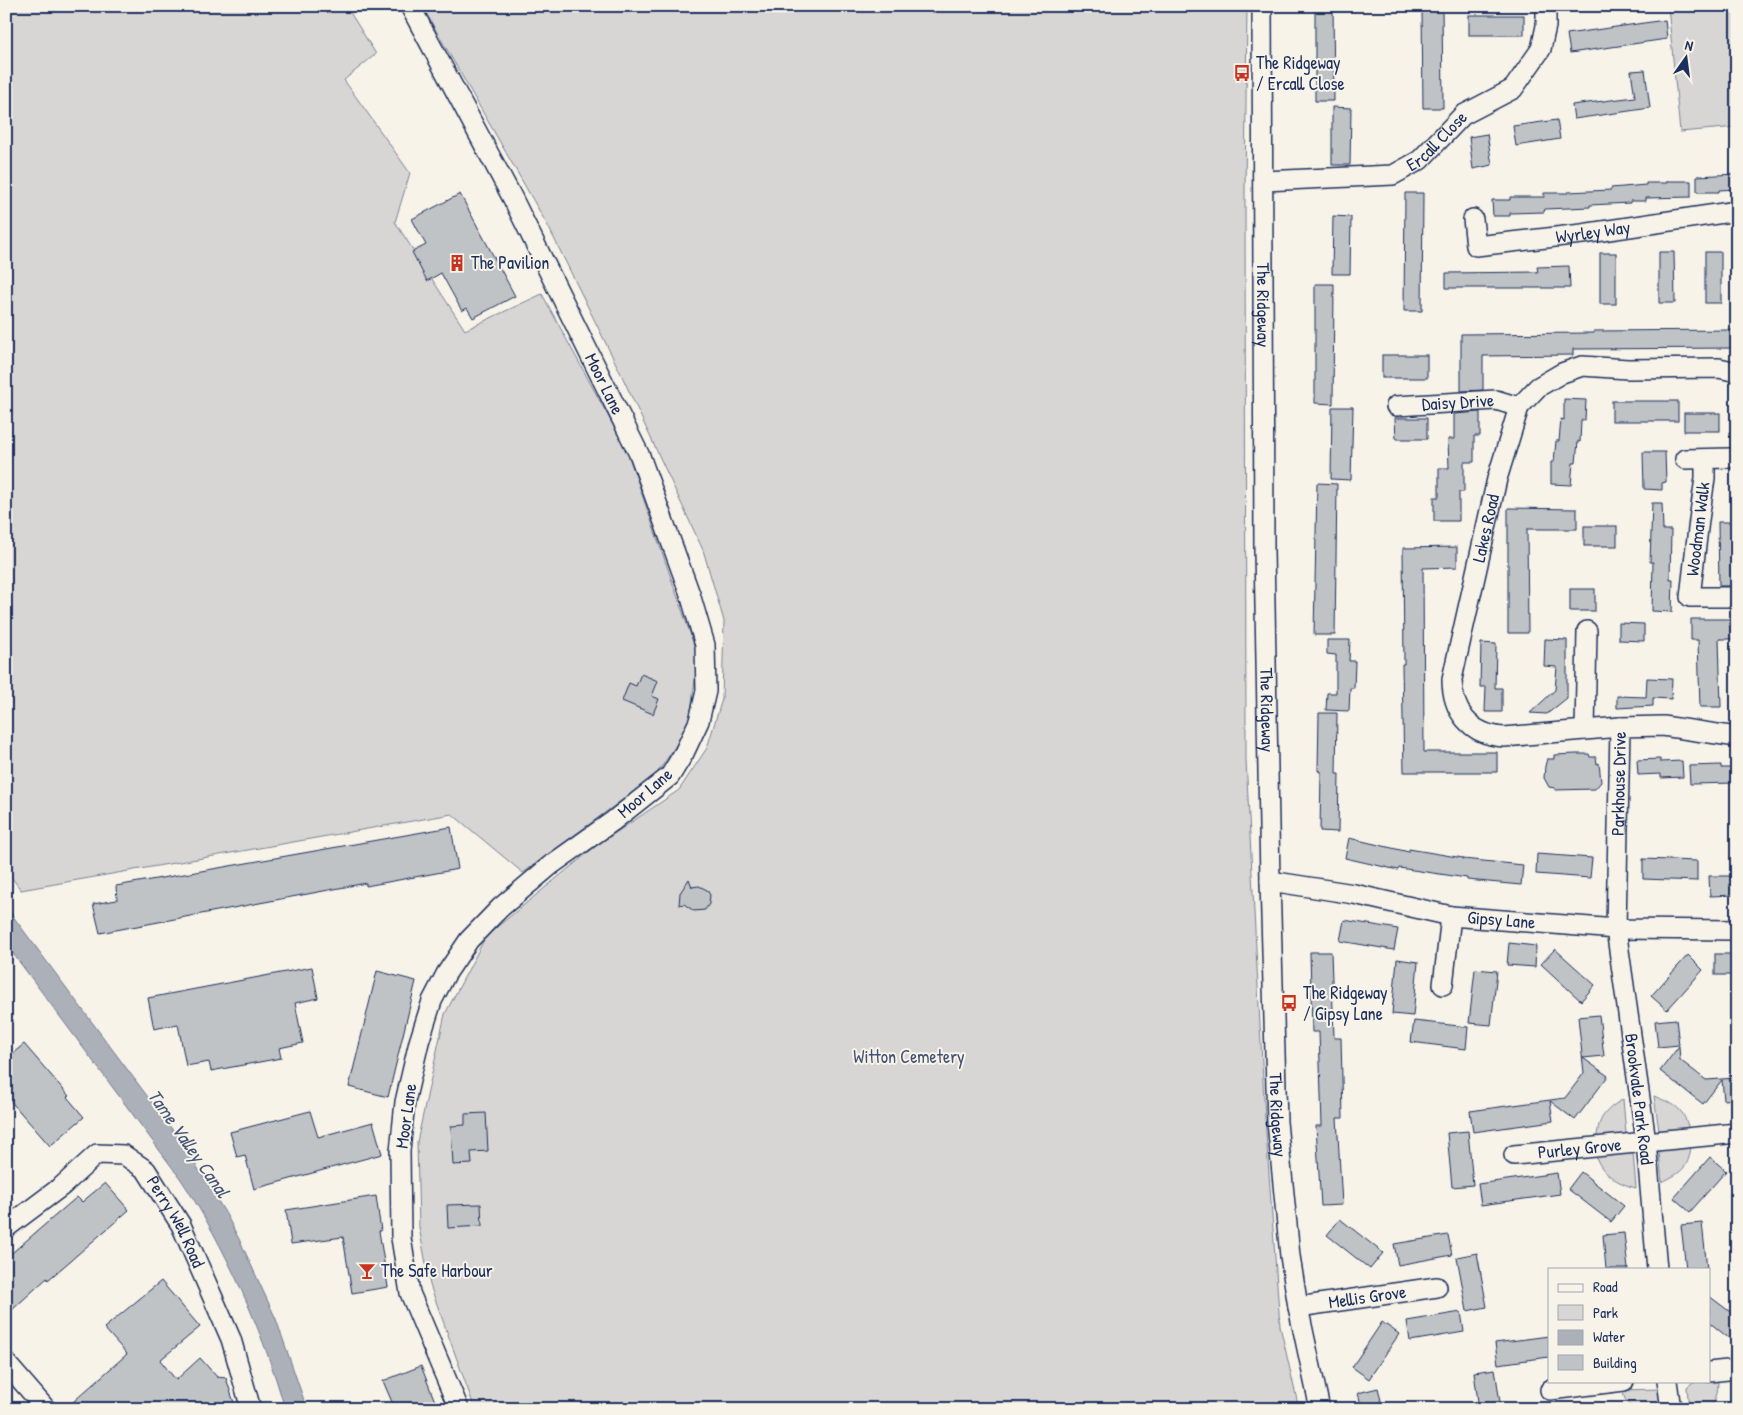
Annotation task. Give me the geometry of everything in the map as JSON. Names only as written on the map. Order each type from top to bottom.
[{"type":"street","name":"Moor Lane","points":[[410,6],[512,197],[640,456],[690,594],[705,645],[706,691],[699,721],[684,753],[670,776],[613,821],[551,865],[500,908],[475,934],[446,974],[432,1002],[419,1042],[405,1102],[400,1151],[401,1238],[410,1293],[460,1409]]},
{"type":"street","name":"The Ridgeway","points":[[1262,6],[1264,550],[1270,881],[1277,1122],[1290,1256],[1298,1307],[1320,1409]]},
{"type":"street","name":"Ercall Close","points":[[1264,181],[1393,175],[1420,160],[1463,115],[1513,90],[1541,49],[1546,26],[1546,6]]},
{"type":"street","name":"Wyrley Way","points":[[1473,219],[1476,246],[1582,234],[1737,211]]},
{"type":"street","name":"Lakes Road","points":[[1620,727],[1494,737],[1473,727],[1461,716],[1452,693],[1452,679],[1497,479],[1519,407],[1538,387],[1562,373],[1582,366],[1655,369],[1719,368],[1737,372]]},
{"type":"street","name":"Daisy Drive","points":[[1396,406],[1496,400],[1519,407]]},
{"type":"street","name":"Woodman Walk","points":[[1684,459],[1730,458]]},
{"type":"street","name":"Woodman Walk","points":[[1705,460],[1706,478],[1698,520],[1690,597],[1737,598]]},
{"type":"street","points":[[1585,730],[1586,631]]},
{"type":"street","name":"Parkhouse Drive","points":[[1616,929],[1620,727],[1662,726],[1737,737]]},
{"type":"street","name":"Gipsy Lane","points":[[1270,881],[1354,894],[1451,916],[1616,929],[1737,930]]},
{"type":"street","points":[[1443,986],[1451,916]]},
{"type":"street","name":"Brookvale Park Road","points":[[1616,929],[1646,1141],[1657,1268]]},
{"type":"street","name":"Purley Grove","points":[[1514,1156],[1737,1133]]},
{"type":"street","name":"Perry Well Road","points":[[6,1228],[62,1186],[97,1154],[124,1155],[146,1170],[181,1225],[231,1340],[251,1409]]},
{"type":"street","name":"Mellis Grove","points":[[1298,1307],[1437,1287]]},
{"type":"street","points":[[6,1363],[46,1409]]},
{"type":"street","points":[[1710,1372],[1737,1369]]},
{"type":"street","points":[[1550,1390],[1616,1382]]},
{"type":"street","points":[[1667,1382],[1671,1409]]},
{"type":"green space","points":[[6,6],[346,6],[376,54],[344,80],[410,173],[395,222],[465,330],[542,294],[627,451],[698,656],[689,726],[656,775],[523,873],[452,814],[21,890],[6,870]]},
{"type":"green space","name":"Witton Cemetery","points":[[422,6],[1247,6],[1245,195],[1246,760],[1265,1119],[1280,1326],[1299,1409],[475,1409],[430,1285],[419,1227],[417,1142],[445,1014],[486,936],[596,846],[679,790],[707,748],[722,699],[724,621],[703,550],[621,374],[548,226]]},
{"type":"green space","points":[[1668,6],[1737,6],[1737,127],[1680,132]]},
{"type":"green space","points":[[1654,1096],[1677,1107],[1684,1115],[1689,1129],[1659,1131]]},
{"type":"green space","points":[[1623,1099],[1626,1134],[1597,1138],[1601,1119]]},
{"type":"green space","points":[[1691,1145],[1688,1159],[1683,1168],[1662,1182],[1659,1152],[1665,1147]]},
{"type":"green space","points":[[1633,1153],[1636,1188],[1611,1177],[1601,1167],[1595,1154]]},
{"type":"green space","points":[[1718,1381],[1717,1393],[1712,1404],[1705,1409],[1689,1409],[1687,1387],[1693,1382]]},
{"type":"green space","points":[[1661,1389],[1662,1409],[1633,1409],[1625,1399],[1622,1390]]},
{"type":"water","points":[[6,907],[183,1144],[226,1214],[276,1319],[307,1409],[285,1409],[266,1349],[254,1319],[227,1260],[197,1204],[180,1178],[6,944]]},
{"type":"building","points":[[1315,6],[1333,6],[1334,101],[1315,101]]},
{"type":"building","points":[[1422,6],[1442,6],[1443,108],[1423,108]]},
{"type":"building","points":[[1469,15],[1524,15],[1524,35],[1469,35]]},
{"type":"building","points":[[1665,20],[1667,39],[1570,53],[1567,34]]},
{"type":"building","points":[[1645,70],[1650,108],[1574,119],[1572,105],[1635,97],[1631,71]]},
{"type":"building","points":[[1332,107],[1351,108],[1350,165],[1332,165]]},
{"type":"building","points":[[1557,120],[1560,139],[1516,146],[1513,126]]},
{"type":"building","points":[[1487,134],[1492,165],[1473,169],[1469,137]]},
{"type":"building","points":[[1737,174],[1737,189],[1719,190],[1719,192],[1697,192],[1697,176]]},
{"type":"building","points":[[1667,181],[1691,181],[1691,197],[1646,198],[1646,201],[1630,201],[1630,203],[1545,209],[1544,212],[1510,213],[1510,216],[1493,216],[1492,200],[1510,200],[1510,197],[1544,197],[1544,193],[1611,190],[1611,188],[1646,185],[1646,183],[1667,183]]},
{"type":"building","points":[[1405,193],[1423,193],[1422,311],[1404,311]]},
{"type":"building","name":"The Pavilion","points":[[460,194],[515,296],[473,318],[467,308],[462,311],[441,273],[427,281],[412,252],[426,245],[412,219]]},
{"type":"building","points":[[1333,216],[1351,217],[1350,274],[1332,274]]},
{"type":"building","points":[[1659,252],[1674,252],[1675,303],[1659,303]]},
{"type":"building","points":[[1705,252],[1721,252],[1721,303],[1705,303]]},
{"type":"building","points":[[1600,253],[1616,253],[1616,304],[1600,304]]},
{"type":"building","points":[[1569,266],[1570,288],[1446,288],[1446,273],[1538,272],[1537,267]]},
{"type":"building","points":[[1315,284],[1334,284],[1333,404],[1315,403]]},
{"type":"building","points":[[1737,330],[1737,348],[1573,349],[1573,355],[1483,356],[1483,390],[1461,391],[1461,334]]},
{"type":"building","points":[[1382,355],[1427,355],[1427,378],[1382,378]]},
{"type":"building","points":[[1564,399],[1586,400],[1585,420],[1581,420],[1580,442],[1578,441],[1576,463],[1573,463],[1571,485],[1551,484],[1551,462],[1554,462],[1556,441],[1559,441],[1561,419],[1564,420]]},
{"type":"building","points":[[1612,401],[1678,401],[1678,421],[1612,421]]},
{"type":"building","points":[[1332,407],[1353,407],[1351,480],[1331,479]]},
{"type":"building","points":[[1480,412],[1480,436],[1474,436],[1474,462],[1464,462],[1464,492],[1459,492],[1459,521],[1434,521],[1434,497],[1439,497],[1439,468],[1449,468],[1448,439],[1454,439],[1454,414]]},
{"type":"building","points":[[1684,413],[1720,413],[1720,431],[1684,431]]},
{"type":"building","points":[[1395,418],[1427,418],[1427,439],[1396,439]]},
{"type":"building","points":[[1643,452],[1665,452],[1666,482],[1662,483],[1662,490],[1644,489]]},
{"type":"building","points":[[1317,483],[1337,484],[1335,635],[1314,635]]},
{"type":"building","points":[[1652,503],[1662,503],[1663,530],[1671,530],[1670,579],[1673,579],[1672,612],[1652,611],[1653,562],[1650,562]]},
{"type":"building","points":[[1508,508],[1577,509],[1577,529],[1527,529],[1528,633],[1508,633]]},
{"type":"building","points":[[1718,522],[1737,522],[1737,586],[1719,586]]},
{"type":"building","points":[[1584,526],[1617,526],[1617,546],[1584,546]]},
{"type":"building","points":[[1457,547],[1457,567],[1423,568],[1424,752],[1497,752],[1497,772],[1404,772],[1402,664],[1404,664],[1403,548]]},
{"type":"building","points":[[1570,589],[1595,589],[1595,611],[1570,611]]},
{"type":"building","points":[[1691,619],[1737,619],[1737,639],[1719,639],[1721,707],[1700,707],[1698,640],[1691,640]]},
{"type":"building","points":[[1619,623],[1644,624],[1644,641],[1619,640]]},
{"type":"building","points":[[1545,639],[1567,640],[1567,698],[1547,714],[1530,713],[1555,690],[1557,667],[1544,666]]},
{"type":"building","points":[[1327,640],[1350,640],[1349,661],[1355,661],[1354,688],[1350,688],[1349,711],[1326,710],[1327,693],[1336,693],[1336,655],[1327,654]]},
{"type":"building","points":[[1481,643],[1496,644],[1495,688],[1502,688],[1502,712],[1485,712],[1486,687],[1480,687]]},
{"type":"building","points":[[641,674],[658,681],[652,696],[659,699],[653,714],[622,701],[629,683],[636,686]]},
{"type":"building","points":[[1647,678],[1672,679],[1671,699],[1653,698],[1653,706],[1617,708],[1617,696],[1646,697]]},
{"type":"building","points":[[1319,713],[1337,713],[1336,774],[1339,774],[1338,832],[1320,831],[1321,771],[1318,771]]},
{"type":"building","points":[[1589,754],[1590,757],[1596,757],[1597,764],[1599,763],[1601,782],[1595,789],[1555,790],[1555,788],[1549,787],[1544,778],[1547,759],[1554,759],[1554,755]]},
{"type":"building","points":[[1660,759],[1660,762],[1682,761],[1683,777],[1661,778],[1661,774],[1638,775],[1637,760]]},
{"type":"building","points":[[1721,765],[1721,768],[1737,768],[1737,783],[1690,784],[1689,766]]},
{"type":"building","points":[[451,827],[458,869],[366,886],[366,883],[100,933],[93,904],[117,900],[116,886]]},
{"type":"building","points":[[1349,838],[1409,852],[1409,849],[1463,859],[1523,865],[1521,885],[1467,880],[1467,878],[1399,868],[1398,870],[1345,858]]},
{"type":"building","points":[[1537,854],[1592,858],[1590,878],[1536,874]]},
{"type":"building","points":[[1643,859],[1697,861],[1697,881],[1643,879]]},
{"type":"building","points":[[1709,876],[1737,876],[1737,895],[1710,896]]},
{"type":"building","points":[[689,879],[692,887],[699,886],[707,890],[710,895],[709,904],[705,910],[694,911],[684,904],[679,905],[680,893]]},
{"type":"building","points":[[1344,920],[1398,929],[1394,950],[1340,941]]},
{"type":"building","points":[[1509,943],[1536,946],[1535,967],[1507,965]]},
{"type":"building","points":[[1555,949],[1595,985],[1581,1001],[1541,964]]},
{"type":"building","points":[[1310,952],[1331,952],[1334,1038],[1341,1038],[1343,1118],[1337,1118],[1342,1205],[1321,1206],[1316,1126],[1322,1126],[1319,1032],[1312,1032]]},
{"type":"building","points":[[1715,954],[1737,954],[1737,975],[1715,975]]},
{"type":"building","points":[[1688,955],[1703,970],[1667,1010],[1651,996]]},
{"type":"building","points":[[1397,959],[1418,962],[1413,1016],[1392,1014]]},
{"type":"building","points":[[312,967],[318,998],[295,1003],[303,1043],[279,1048],[281,1058],[211,1071],[209,1062],[186,1066],[178,1024],[154,1029],[148,998]]},
{"type":"building","points":[[1475,969],[1497,971],[1491,1025],[1469,1023]]},
{"type":"building","points":[[377,971],[416,981],[388,1097],[349,1087]]},
{"type":"building","points":[[1599,1015],[1604,1056],[1583,1058],[1608,1076],[1575,1120],[1550,1101],[1553,1121],[1473,1132],[1470,1111],[1565,1098],[1584,1073],[1578,1017]]},
{"type":"building","points":[[1676,1019],[1679,1045],[1658,1047],[1655,1021]]},
{"type":"building","points":[[1414,1021],[1468,1027],[1466,1049],[1411,1042]]},
{"type":"building","points":[[24,1044],[69,1096],[67,1097],[84,1117],[50,1146],[6,1096],[6,1059]]},
{"type":"building","points":[[1679,1046],[1680,1060],[1706,1080],[1737,1078],[1737,1099],[1724,1100],[1722,1080],[1703,1104],[1660,1071]]},
{"type":"building","points":[[310,1111],[318,1137],[373,1122],[382,1154],[254,1189],[245,1155],[237,1157],[230,1132]]},
{"type":"building","points":[[486,1113],[488,1151],[471,1152],[472,1164],[453,1165],[451,1126],[465,1125],[465,1114]]},
{"type":"building","points":[[1468,1131],[1473,1185],[1452,1187],[1447,1133]]},
{"type":"building","points":[[1710,1157],[1726,1171],[1690,1212],[1674,1198]]},
{"type":"building","points":[[1581,1172],[1624,1206],[1611,1222],[1568,1189]]},
{"type":"building","points":[[1557,1173],[1560,1194],[1481,1205],[1478,1184]]},
{"type":"building","points":[[105,1183],[129,1210],[48,1280],[47,1278],[12,1310],[6,1303],[6,1258],[77,1197],[82,1202]]},
{"type":"building","points":[[376,1196],[381,1231],[379,1231],[388,1287],[352,1293],[343,1237],[291,1244],[286,1210]]},
{"type":"building","points":[[481,1204],[482,1226],[448,1228],[447,1205]]},
{"type":"building","points":[[1340,1219],[1383,1253],[1370,1269],[1327,1235]]},
{"type":"building","points":[[1702,1223],[1707,1268],[1686,1268],[1681,1225]]},
{"type":"building","points":[[1624,1233],[1628,1268],[1606,1268],[1603,1235]]},
{"type":"building","points":[[1448,1235],[1452,1255],[1398,1265],[1394,1244]]},
{"type":"building","points":[[1477,1253],[1487,1307],[1467,1311],[1457,1257]]},
{"type":"building","points":[[161,1281],[200,1327],[160,1360],[176,1380],[200,1358],[217,1377],[226,1378],[236,1409],[65,1409],[127,1354],[104,1328]]},
{"type":"building","points":[[1710,1297],[1737,1317],[1737,1333],[1731,1340],[1710,1323]]},
{"type":"building","points":[[1461,1312],[1464,1332],[1410,1341],[1407,1321]]},
{"type":"building","points":[[1382,1322],[1399,1334],[1369,1379],[1352,1367]]},
{"type":"building","points":[[1548,1336],[1548,1357],[1498,1364],[1495,1343]]},
{"type":"building","points":[[421,1366],[438,1409],[395,1409],[383,1381]]},
{"type":"building","points":[[1495,1369],[1501,1409],[1479,1409],[1474,1372]]},
{"type":"building","points":[[1378,1388],[1383,1409],[1362,1409],[1358,1393]]},
{"type":"place","name":"The Ridgeway / Ercall Close","points":[[1242,73]]},
{"type":"place","name":"The Pavilion","points":[[457,263]]},
{"type":"place","name":"The Ridgeway / Gipsy Lane","points":[[1289,1003]]},
{"type":"place","name":"The Safe Harbour","points":[[367,1271]]},
{"type":"water label","name":"Tame Valley Canal","points":[[189,1143]]}]
